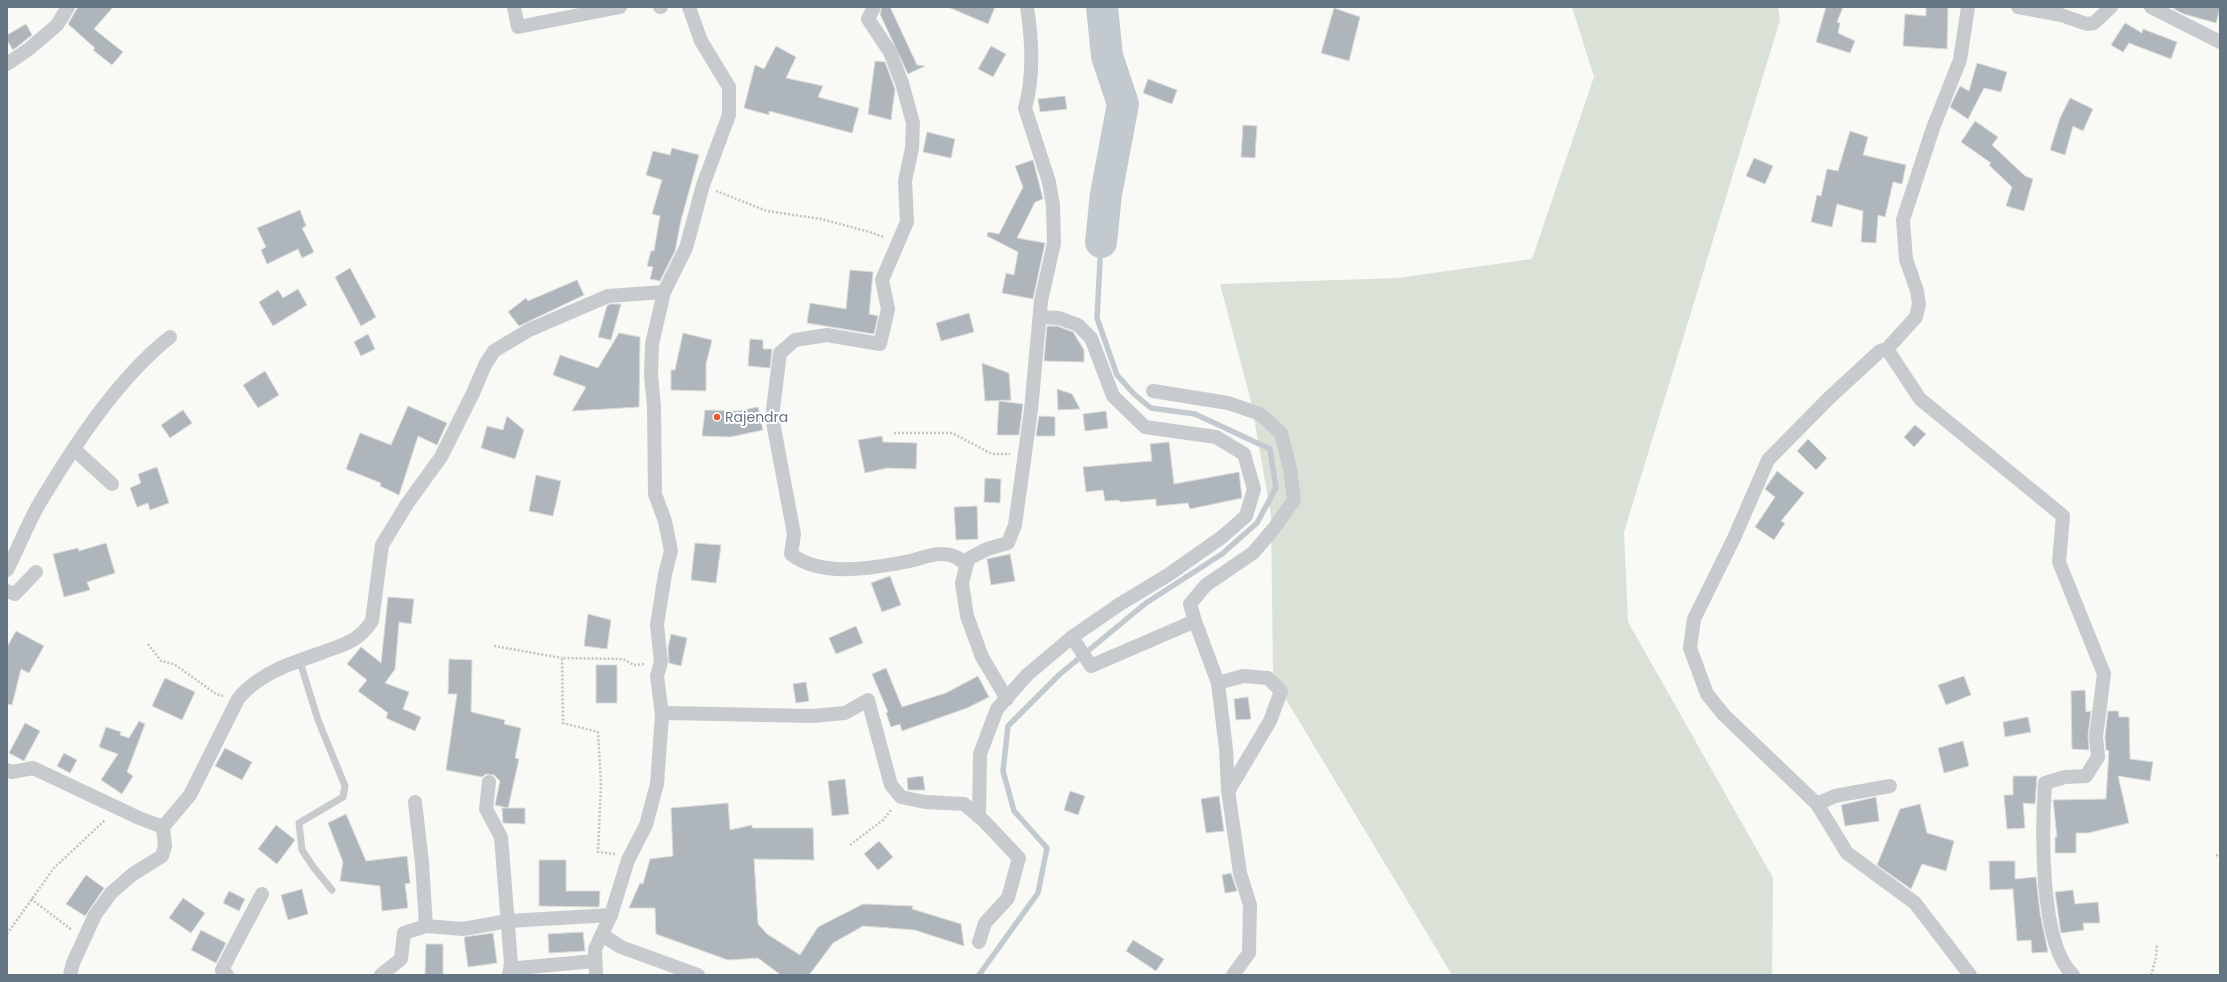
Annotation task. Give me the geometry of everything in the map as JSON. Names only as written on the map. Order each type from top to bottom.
[{"type":"street","points":[[7,64],[29,49],[56,25],[68,7]]},
{"type":"street","points":[[514,7],[518,27],[620,7]]},
{"type":"street","points":[[596,975],[595,949],[611,915],[628,860],[646,825],[657,784],[662,715],[657,676],[661,662],[657,625],[665,574],[671,551],[665,521],[655,494],[654,407],[651,376],[652,344],[664,292],[686,248],[703,185],[729,115],[729,87],[701,41],[689,7]]},
{"type":"street","points":[[874,7],[868,19],[890,52],[902,83],[913,123],[912,148],[905,181],[907,222],[882,280],[888,309],[880,344],[826,335],[796,340],[780,353],[772,417],[794,534],[791,554],[800,561],[832,568],[868,569],[942,553],[956,556],[966,565]]},
{"type":"street","points":[[1007,699],[982,657],[968,616],[962,583],[968,559],[987,549],[1008,543],[1015,525],[1031,410],[1041,301],[1054,243],[1053,206],[1049,182],[1025,108],[1028,96],[1030,55],[1030,26],[1027,7]]},
{"type":"street","points":[[1968,7],[1960,60],[1933,128],[1903,220],[1906,259],[1917,291],[1919,304],[1916,317],[1887,349],[1880,351],[1829,398],[1768,460],[1734,538],[1694,619],[1690,648],[1707,694],[1724,714],[1817,804],[1847,853],[1915,903],[1970,975]]},
{"type":"street","points":[[2018,7],[2061,15],[2087,24],[2094,23],[2110,7]]},
{"type":"street","points":[[2151,7],[2220,42]]},
{"type":"street","points":[[70,975],[73,963],[95,915],[111,893],[134,874],[162,856],[165,846],[163,827],[190,795],[238,699],[246,688],[270,673],[348,644],[366,630],[372,621],[382,545],[407,504],[441,457],[473,393],[484,365],[494,351],[529,330],[608,296],[664,292]]},
{"type":"street","points":[[979,817],[980,754],[997,709],[1027,674],[1072,637],[1120,604],[1168,575],[1222,537],[1246,516],[1254,489],[1244,454],[1216,437],[1145,427],[1113,396],[1091,338],[1078,325],[1059,318],[1040,317]]},
{"type":"street","points":[[7,570],[38,505],[107,404],[150,353],[170,337]]},
{"type":"street","points":[[1887,349],[1920,398],[2063,516],[2059,562],[2104,674],[2096,737],[2098,756],[2086,776],[2065,777],[2045,783],[2043,815],[2045,891],[2057,949],[2068,970],[2073,975]]},
{"type":"street","points":[[1153,390],[1228,403],[1260,414],[1280,432],[1290,469],[1294,500],[1275,527],[1253,553],[1206,585],[1190,604],[1218,683],[1226,749],[1228,790],[1240,873],[1250,905],[1249,953],[1233,975]]},
{"type":"street","points":[[75,450],[112,484]]},
{"type":"street","points":[[7,591],[15,594],[36,572]]},
{"type":"street","points":[[1072,637],[1091,666],[1195,621]]},
{"type":"street","points":[[1218,683],[1243,676],[1268,678],[1281,691],[1270,720],[1228,790]]},
{"type":"street","points":[[662,715],[667,712],[812,716],[845,713],[868,700],[890,785],[901,797],[925,802],[964,804],[979,817],[1019,858],[1008,898],[985,923],[979,942]]},
{"type":"street","points":[[7,770],[12,772],[33,768],[118,807],[138,818],[163,827]]},
{"type":"street","points":[[489,782],[486,809],[500,837],[508,921],[511,975]]},
{"type":"street","points":[[1817,804],[1835,796],[1890,786]]},
{"type":"street","points":[[416,802],[426,926]]},
{"type":"street","points":[[227,975],[222,970],[224,965],[262,894]]},
{"type":"street","points":[[381,975],[401,959],[404,933],[426,926],[463,929],[508,921],[611,915]]},
{"type":"street","points":[[602,935],[621,947],[698,975]]},
{"type":"street","points":[[511,975],[518,968],[595,961]]},
{"type":"lane","points":[[300,662],[318,720],[345,786],[343,797],[299,823],[302,850],[332,890]]},
{"type":"path","points":[[703,185],[767,211],[821,219],[866,230],[898,243]]},
{"type":"path","points":[[894,432],[952,433],[992,454],[1024,453]]},
{"type":"path","points":[[148,644],[161,661],[174,664],[216,694],[238,699]]},
{"type":"path","points":[[494,646],[562,658],[623,659],[634,665],[661,662]]},
{"type":"path","points":[[562,658],[563,723],[598,732],[601,784],[598,852],[613,852],[628,860]]},
{"type":"path","points":[[850,844],[883,820],[901,797]]},
{"type":"path","points":[[7,934],[54,868],[118,807]]},
{"type":"path","points":[[2216,855],[2220,856]]},
{"type":"path","points":[[31,899],[84,941]]},
{"type":"path","points":[[2150,975],[2156,958],[2157,944]]},
{"type":"shaded area","points":[[1572,7],[1778,7],[1780,20],[1624,532],[1628,622],[1773,878],[1772,975],[1452,975],[1281,691],[1273,673],[1271,515],[1251,401],[1220,284],[1398,278],[1532,259],[1594,77]]},
{"type":"building","points":[[78,7],[113,7],[94,29],[123,52],[112,65],[93,50],[95,48],[68,24]]},
{"type":"building","points":[[882,7],[890,7],[917,65],[925,66],[908,74],[880,14]]},
{"type":"building","points":[[948,7],[995,7],[988,24]]},
{"type":"building","points":[[1826,7],[1843,7],[1837,22],[1840,23],[1838,33],[1855,41],[1850,53],[1816,42]]},
{"type":"building","points":[[1926,7],[1948,7],[1947,49],[1903,46],[1905,14],[1926,16]]},
{"type":"building","points":[[2174,7],[2220,8],[2216,23],[2184,14],[2174,9]]},
{"type":"building","points":[[1334,8],[1360,17],[1349,61],[1321,53]]},
{"type":"building","points":[[2125,23],[2142,33],[2143,29],[2177,42],[2171,59],[2129,43],[2123,52],[2111,45]]},
{"type":"building","points":[[26,24],[32,35],[13,50],[7,40],[7,35]]},
{"type":"building","points":[[776,46],[796,57],[786,78],[823,86],[818,97],[859,108],[852,133],[769,111],[769,115],[744,108],[755,65],[764,69]]},
{"type":"building","points":[[991,46],[1006,54],[993,77],[978,69]]},
{"type":"building","points":[[875,61],[885,62],[895,89],[891,120],[868,114]]},
{"type":"building","points":[[1977,63],[2007,72],[2001,92],[1984,88],[1968,119],[1950,107],[1960,86],[1969,91]]},
{"type":"building","points":[[1148,79],[1177,90],[1172,104],[1143,93]]},
{"type":"building","points":[[1065,96],[1067,109],[1040,112],[1038,99]]},
{"type":"building","points":[[2070,98],[2093,109],[2083,131],[2073,126],[2065,155],[2050,150],[2060,118]]},
{"type":"building","points":[[1975,121],[1998,137],[1992,145],[2025,176],[2033,179],[2024,211],[2006,206],[2012,187],[1989,165],[1991,163],[1961,142]]},
{"type":"building","points":[[1243,125],[1257,126],[1255,158],[1241,157]]},
{"type":"building","points":[[1850,131],[1868,137],[1863,155],[1906,165],[1902,184],[1893,182],[1885,217],[1878,215],[1876,243],[1861,242],[1863,211],[1837,204],[1832,227],[1811,222],[1817,195],[1821,196],[1827,169],[1838,171]]},
{"type":"building","points":[[927,132],[955,139],[951,158],[923,152]]},
{"type":"building","points":[[672,148],[699,155],[681,220],[675,251],[660,281],[650,279],[653,267],[647,266],[651,251],[654,251],[660,216],[652,214],[662,180],[646,175],[653,151],[670,155]]},
{"type":"building","points":[[1754,158],[1773,166],[1765,184],[1746,176]]},
{"type":"building","points":[[1033,160],[1043,199],[1035,202],[1017,238],[1045,243],[1033,299],[1002,293],[1006,273],[1014,275],[1018,252],[987,236],[988,232],[999,234],[1023,187],[1015,166]]},
{"type":"building","points":[[300,210],[306,226],[302,228],[314,252],[302,258],[298,249],[267,264],[261,250],[266,247],[257,228]]},
{"type":"building","points":[[350,268],[376,317],[361,326],[335,277]]},
{"type":"building","points":[[850,270],[873,272],[869,314],[878,316],[874,334],[807,323],[810,303],[846,309]]},
{"type":"building","points":[[577,280],[584,295],[519,326],[508,312],[526,298],[528,301]]},
{"type":"building","points":[[298,289],[307,305],[273,326],[259,302],[278,290],[283,298]]},
{"type":"building","points":[[610,304],[621,304],[611,340],[598,337],[607,306]]},
{"type":"building","points":[[969,313],[974,332],[941,341],[936,323]]},
{"type":"building","points":[[1047,326],[1057,326],[1073,332],[1084,350],[1084,362],[1044,361]]},
{"type":"building","points":[[619,333],[640,337],[639,407],[572,411],[586,387],[553,375],[560,355],[598,368]]},
{"type":"building","points":[[683,333],[712,340],[706,364],[706,391],[671,390],[671,370],[675,370]]},
{"type":"building","points":[[368,334],[375,349],[361,356],[354,342]]},
{"type":"building","points":[[750,339],[763,340],[763,349],[772,349],[770,368],[748,366]]},
{"type":"building","points":[[982,363],[1009,373],[1011,400],[985,401]]},
{"type":"building","points":[[265,371],[279,395],[258,408],[243,385]]},
{"type":"building","points":[[1057,389],[1072,394],[1080,409],[1058,410]]},
{"type":"building","points":[[999,401],[1023,404],[1019,435],[997,435]]},
{"type":"building","points":[[408,406],[447,423],[437,445],[418,436],[399,495],[380,486],[381,483],[346,469],[360,433],[391,445]]},
{"type":"building","points":[[758,407],[763,430],[730,437],[702,436],[705,410],[738,411]]},
{"type":"building","points":[[183,410],[192,423],[170,438],[161,425]]},
{"type":"building","points":[[1106,411],[1108,428],[1085,431],[1083,414]]},
{"type":"building","points":[[507,416],[524,430],[515,459],[481,448],[487,426],[503,430]]},
{"type":"building","points":[[1039,416],[1055,417],[1055,436],[1036,436]]},
{"type":"building","points":[[1915,425],[1926,434],[1914,447],[1904,437]]},
{"type":"building","points":[[882,436],[883,442],[917,443],[916,469],[887,468],[865,473],[858,440]]},
{"type":"building","points":[[1808,439],[1827,458],[1816,470],[1797,451]]},
{"type":"building","points":[[1169,442],[1174,484],[1239,472],[1242,498],[1190,509],[1188,503],[1156,506],[1156,499],[1120,502],[1119,500],[1105,501],[1103,490],[1086,492],[1083,467],[1152,461],[1150,444]]},
{"type":"building","points":[[157,467],[169,503],[150,510],[148,503],[137,507],[130,488],[141,483],[138,474]]},
{"type":"building","points":[[1777,471],[1804,493],[1781,521],[1785,523],[1774,540],[1755,527],[1775,497],[1765,489]]},
{"type":"building","points":[[536,475],[561,481],[553,516],[529,511]]},
{"type":"building","points":[[985,478],[1001,479],[1000,503],[984,502]]},
{"type":"building","points":[[977,506],[978,539],[956,540],[954,507]]},
{"type":"building","points":[[106,543],[115,573],[87,582],[90,590],[64,597],[53,554],[78,548],[79,551]]},
{"type":"building","points":[[695,543],[721,545],[716,583],[691,580]]},
{"type":"building","points":[[1010,554],[1015,581],[991,585],[987,559]]},
{"type":"building","points":[[890,576],[901,605],[882,612],[871,583]]},
{"type":"building","points":[[388,597],[414,599],[411,624],[399,622],[395,669],[385,683],[409,692],[403,709],[421,717],[415,731],[386,718],[388,713],[358,691],[367,680],[347,664],[361,647],[381,663]]},
{"type":"building","points":[[588,614],[611,620],[607,649],[584,646]]},
{"type":"building","points":[[856,626],[863,643],[836,654],[829,638]]},
{"type":"building","points":[[16,631],[44,646],[29,673],[21,669],[12,705],[7,704],[7,647]]},
{"type":"building","points":[[671,634],[687,638],[681,666],[669,663],[668,648]]},
{"type":"building","points":[[449,659],[472,660],[471,712],[505,720],[504,724],[521,728],[515,758],[519,759],[508,808],[495,805],[500,781],[494,775],[486,774],[482,777],[446,770],[457,694],[448,694]]},
{"type":"building","points":[[596,665],[617,665],[617,703],[596,703]]},
{"type":"building","points":[[886,668],[902,707],[946,693],[978,676],[989,697],[967,708],[902,731],[900,724],[891,727],[886,713],[888,712],[872,674]]},
{"type":"building","points":[[1964,676],[1971,695],[1946,705],[1938,685]]},
{"type":"building","points":[[165,678],[195,692],[182,720],[152,706]]},
{"type":"building","points":[[806,682],[809,701],[796,703],[793,684]]},
{"type":"building","points":[[2085,690],[2086,712],[2091,711],[2088,736],[2089,750],[2072,749],[2071,691]]},
{"type":"building","points":[[1248,697],[1251,719],[1236,720],[1234,699]]},
{"type":"building","points":[[2108,711],[2118,711],[2119,717],[2129,717],[2130,759],[2153,762],[2150,781],[2118,776],[2129,823],[2088,833],[2076,833],[2076,853],[2055,853],[2055,837],[2057,837],[2053,800],[2106,799],[2109,751],[2106,750],[2105,737]]},
{"type":"building","points":[[2028,717],[2031,732],[2005,737],[2003,722]]},
{"type":"building","points":[[139,721],[145,724],[127,772],[133,776],[122,794],[101,780],[118,754],[99,747],[106,727],[121,732],[120,735],[129,738]]},
{"type":"building","points":[[25,723],[40,731],[24,761],[9,753]]},
{"type":"building","points":[[1963,741],[1969,766],[1944,773],[1938,748]]},
{"type":"building","points":[[225,748],[252,762],[242,780],[215,766]]},
{"type":"building","points":[[64,753],[77,760],[70,773],[57,766]]},
{"type":"building","points":[[923,776],[925,790],[908,790],[907,778]]},
{"type":"building","points":[[2013,776],[2037,776],[2035,804],[2023,803],[2025,828],[2007,829],[2004,795],[2013,795]]},
{"type":"building","points":[[845,779],[849,814],[832,816],[828,781]]},
{"type":"building","points":[[1070,791],[1085,796],[1078,815],[1064,810]]},
{"type":"building","points":[[1219,796],[1224,831],[1206,833],[1201,799]]},
{"type":"building","points":[[1876,797],[1879,821],[1845,826],[1841,805]]},
{"type":"building","points":[[728,803],[730,830],[752,825],[752,828],[813,828],[814,860],[754,859],[758,924],[767,934],[800,955],[818,927],[863,904],[913,906],[912,909],[961,924],[964,946],[915,930],[863,926],[833,943],[809,975],[781,975],[758,958],[728,960],[656,934],[655,908],[629,908],[640,883],[643,884],[650,859],[673,856],[671,808]]},
{"type":"building","points":[[1920,804],[1927,833],[1954,841],[1946,871],[1922,864],[1911,889],[1877,865],[1900,809]]},
{"type":"building","points":[[502,808],[525,808],[525,824],[503,823]]},
{"type":"building","points":[[346,814],[366,861],[407,856],[410,883],[405,884],[408,908],[382,911],[380,886],[340,881],[343,862],[328,823]]},
{"type":"building","points":[[276,825],[295,840],[277,864],[258,849]]},
{"type":"building","points":[[879,841],[893,857],[878,870],[864,854]]},
{"type":"building","points":[[539,860],[566,860],[566,891],[600,891],[599,907],[539,906]]},
{"type":"building","points":[[1989,861],[2015,861],[2015,879],[2036,877],[2040,913],[2048,952],[2032,953],[2031,940],[2017,941],[2013,889],[1990,890]]},
{"type":"building","points":[[1231,873],[1237,891],[1225,893],[1222,875]]},
{"type":"building","points":[[86,875],[104,888],[85,916],[66,904]]},
{"type":"building","points":[[302,889],[308,914],[288,920],[281,895]]},
{"type":"building","points":[[2073,890],[2075,904],[2098,902],[2100,923],[2083,923],[2084,930],[2061,933],[2055,892]]},
{"type":"building","points":[[229,891],[245,899],[239,911],[223,903]]},
{"type":"building","points":[[183,898],[205,913],[191,933],[169,918]]},
{"type":"building","points":[[201,930],[226,943],[216,963],[191,950]]},
{"type":"building","points":[[583,932],[585,951],[549,953],[548,934]]},
{"type":"building","points":[[493,933],[497,963],[468,967],[464,937]]},
{"type":"building","points":[[1133,940],[1164,959],[1156,971],[1126,951]]},
{"type":"building","points":[[426,944],[443,944],[443,975],[425,975]]},
{"type":"waterway","points":[[1101,242],[1106,194],[1123,104],[1107,56],[1102,7]]},
{"type":"waterway","points":[[979,975],[1038,893],[1047,848],[1014,811],[1003,771],[1008,726],[1060,674],[1146,603],[1222,554],[1257,523],[1276,488],[1270,449],[1195,414],[1151,408],[1134,394],[1117,375],[1097,318],[1101,242]]},
{"type":"place","name":"Rajendra","points":[[717,417]]}]
